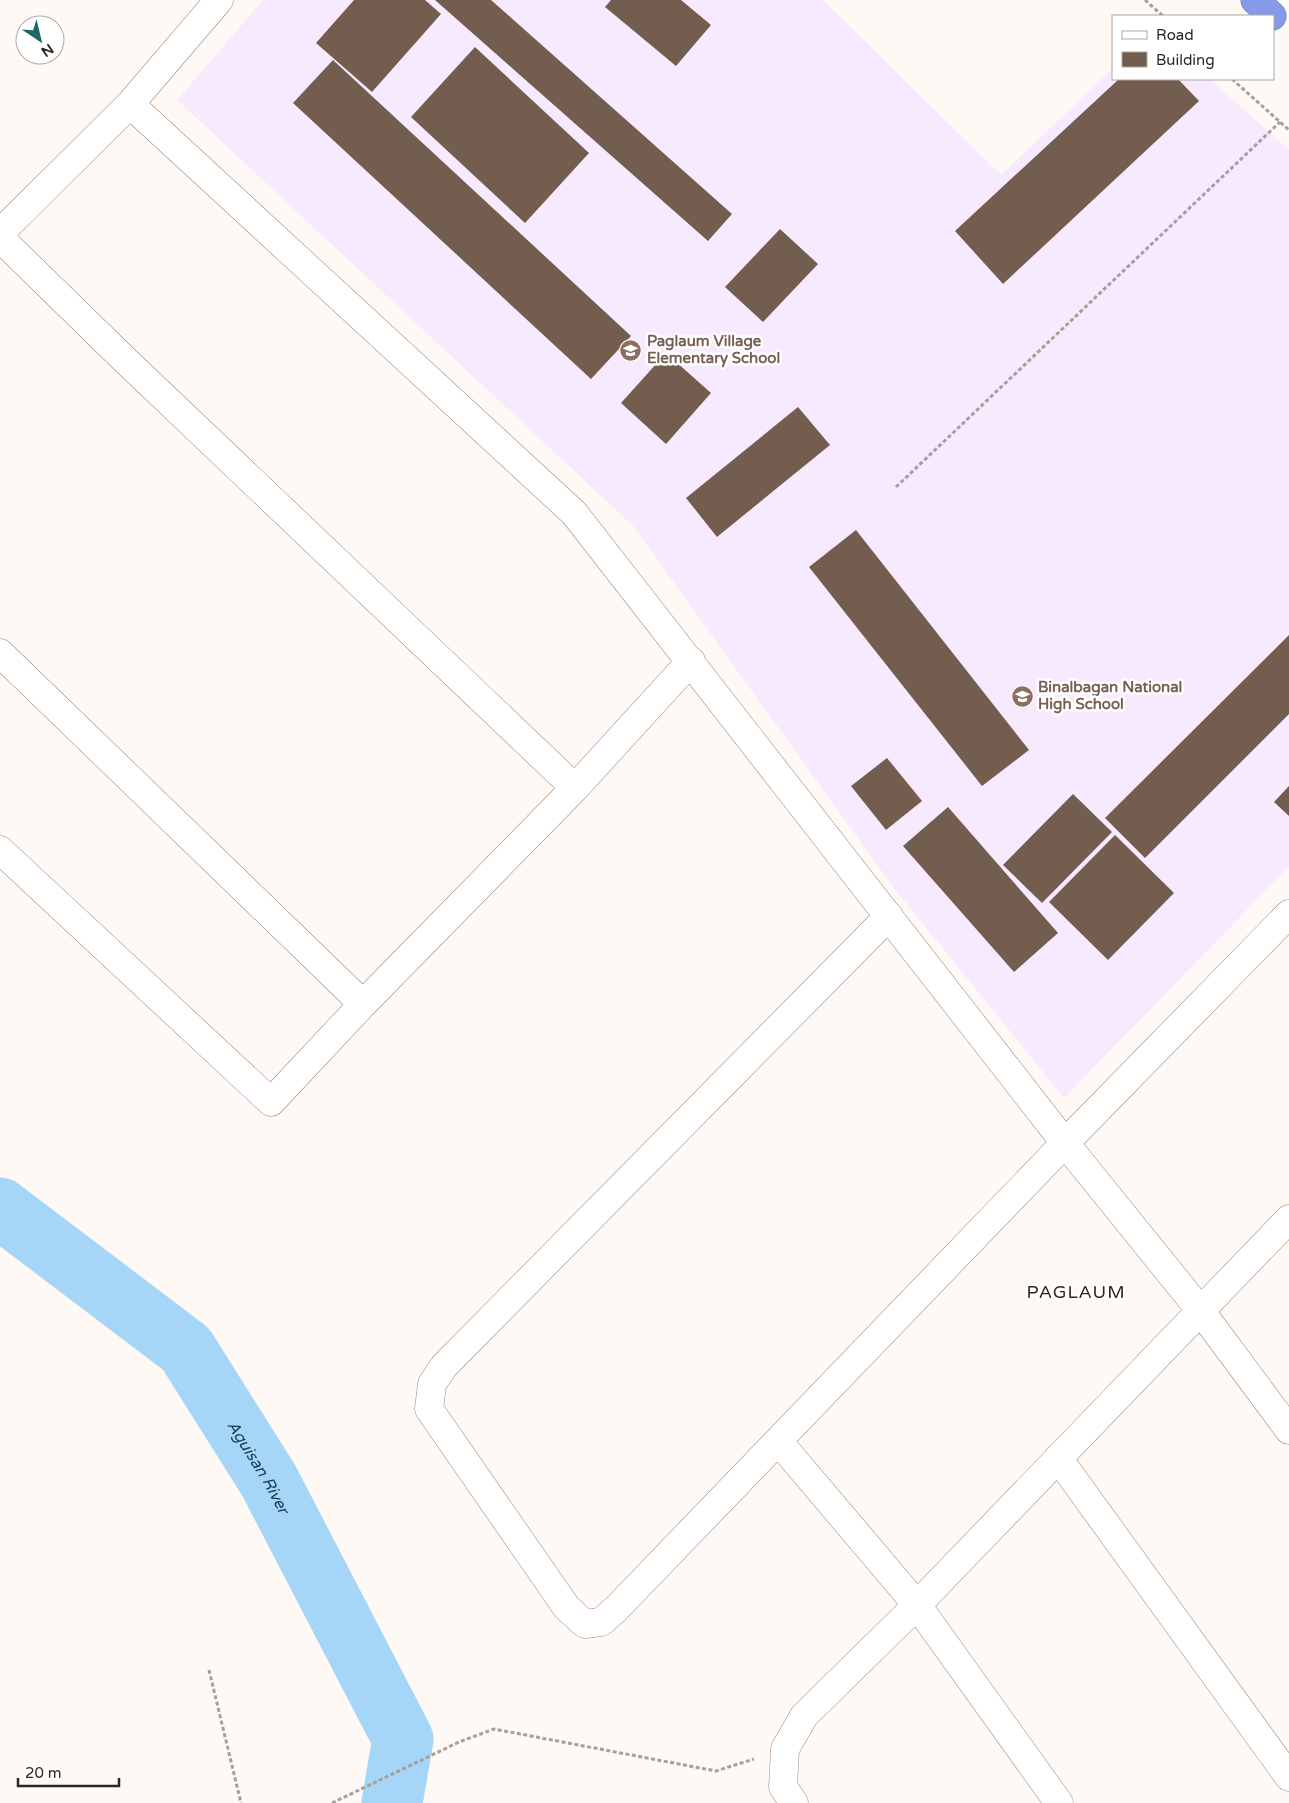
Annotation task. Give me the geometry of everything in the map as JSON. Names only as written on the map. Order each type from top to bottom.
[{"type":"highway","points":[[1255,0],[1270,15]]},
{"type":"highway","points":[[1274,19],[1289,32]]},
{"type":"street","points":[[0,233],[130,104],[218,0]]},
{"type":"street","points":[[130,104],[574,513],[1065,1143],[1200,1310],[1289,1430]]},
{"type":"street","points":[[0,238],[125,360],[575,788]]},
{"type":"street","points":[[0,653],[363,1004]]},
{"type":"street","points":[[0,850],[270,1102],[363,1004],[575,788],[691,661]]},
{"type":"street","points":[[888,916],[444,1366],[432,1384],[429,1410],[567,1608],[584,1624],[601,1622],[615,1610],[780,1442],[1065,1143],[1289,914]]},
{"type":"street","points":[[794,1803],[783,1787],[785,1749],[804,1716],[917,1605],[1289,1219]]},
{"type":"street","points":[[780,1442],[917,1605],[1059,1803]]},
{"type":"street","points":[[1058,1458],[1289,1777]]},
{"type":"path","points":[[1145,0],[1162,15]]},
{"type":"path","points":[[1233,80],[1289,130]]},
{"type":"path","points":[[896,487],[1280,122]]},
{"type":"path","points":[[208,1670],[241,1803]]},
{"type":"path","points":[[332,1803],[347,1794],[459,1742],[494,1729],[716,1771],[785,1749]]},
{"type":"shaded area","name":"Binalbagan National High School","points":[[263,0],[823,0],[1001,175],[1112,69],[1112,80],[1211,80],[1289,150],[1289,867],[1064,1098],[893,887],[633,526],[177,100]]},
{"type":"building","points":[[354,0],[425,0],[441,14],[372,92],[316,43]]},
{"type":"building","points":[[435,0],[491,0],[732,214],[708,241]]},
{"type":"building","points":[[611,0],[681,0],[711,25],[676,66],[605,7]]},
{"type":"building","points":[[475,47],[589,153],[525,223],[411,117]]},
{"type":"building","points":[[333,60],[631,336],[591,379],[293,103]]},
{"type":"building","points":[[1118,80],[1179,80],[1199,101],[1003,284],[955,231]]},
{"type":"building","points":[[780,229],[818,264],[763,322],[725,287]]},
{"type":"building","points":[[666,353],[711,393],[666,444],[621,403]]},
{"type":"building","points":[[798,407],[830,445],[717,537],[686,498]]},
{"type":"building","points":[[856,530],[1029,750],[982,786],[809,567]]},
{"type":"building","points":[[1289,635],[1289,714],[1145,858],[1105,818]]},
{"type":"building","points":[[887,758],[922,801],[886,830],[851,786]]},
{"type":"building","points":[[1289,786],[1289,816],[1274,802]]},
{"type":"building","points":[[1073,794],[1112,832],[1042,903],[1003,865]]},
{"type":"building","points":[[948,807],[1058,933],[1014,972],[903,846]]},
{"type":"building","points":[[1115,835],[1174,893],[1108,960],[1049,902]]},
{"type":"waterway","name":"Aguisan River","points":[[0,1208],[186,1349],[269,1481],[403,1739],[392,1803]]},
{"type":"place","name":"Paglaum Village Elementary School","points":[[631,350]]},
{"type":"place","name":"Binalbagan National High School","points":[[1022,696]]},
{"type":"district","name":"PAGLAUM","points":[[1076,1292]]}]
